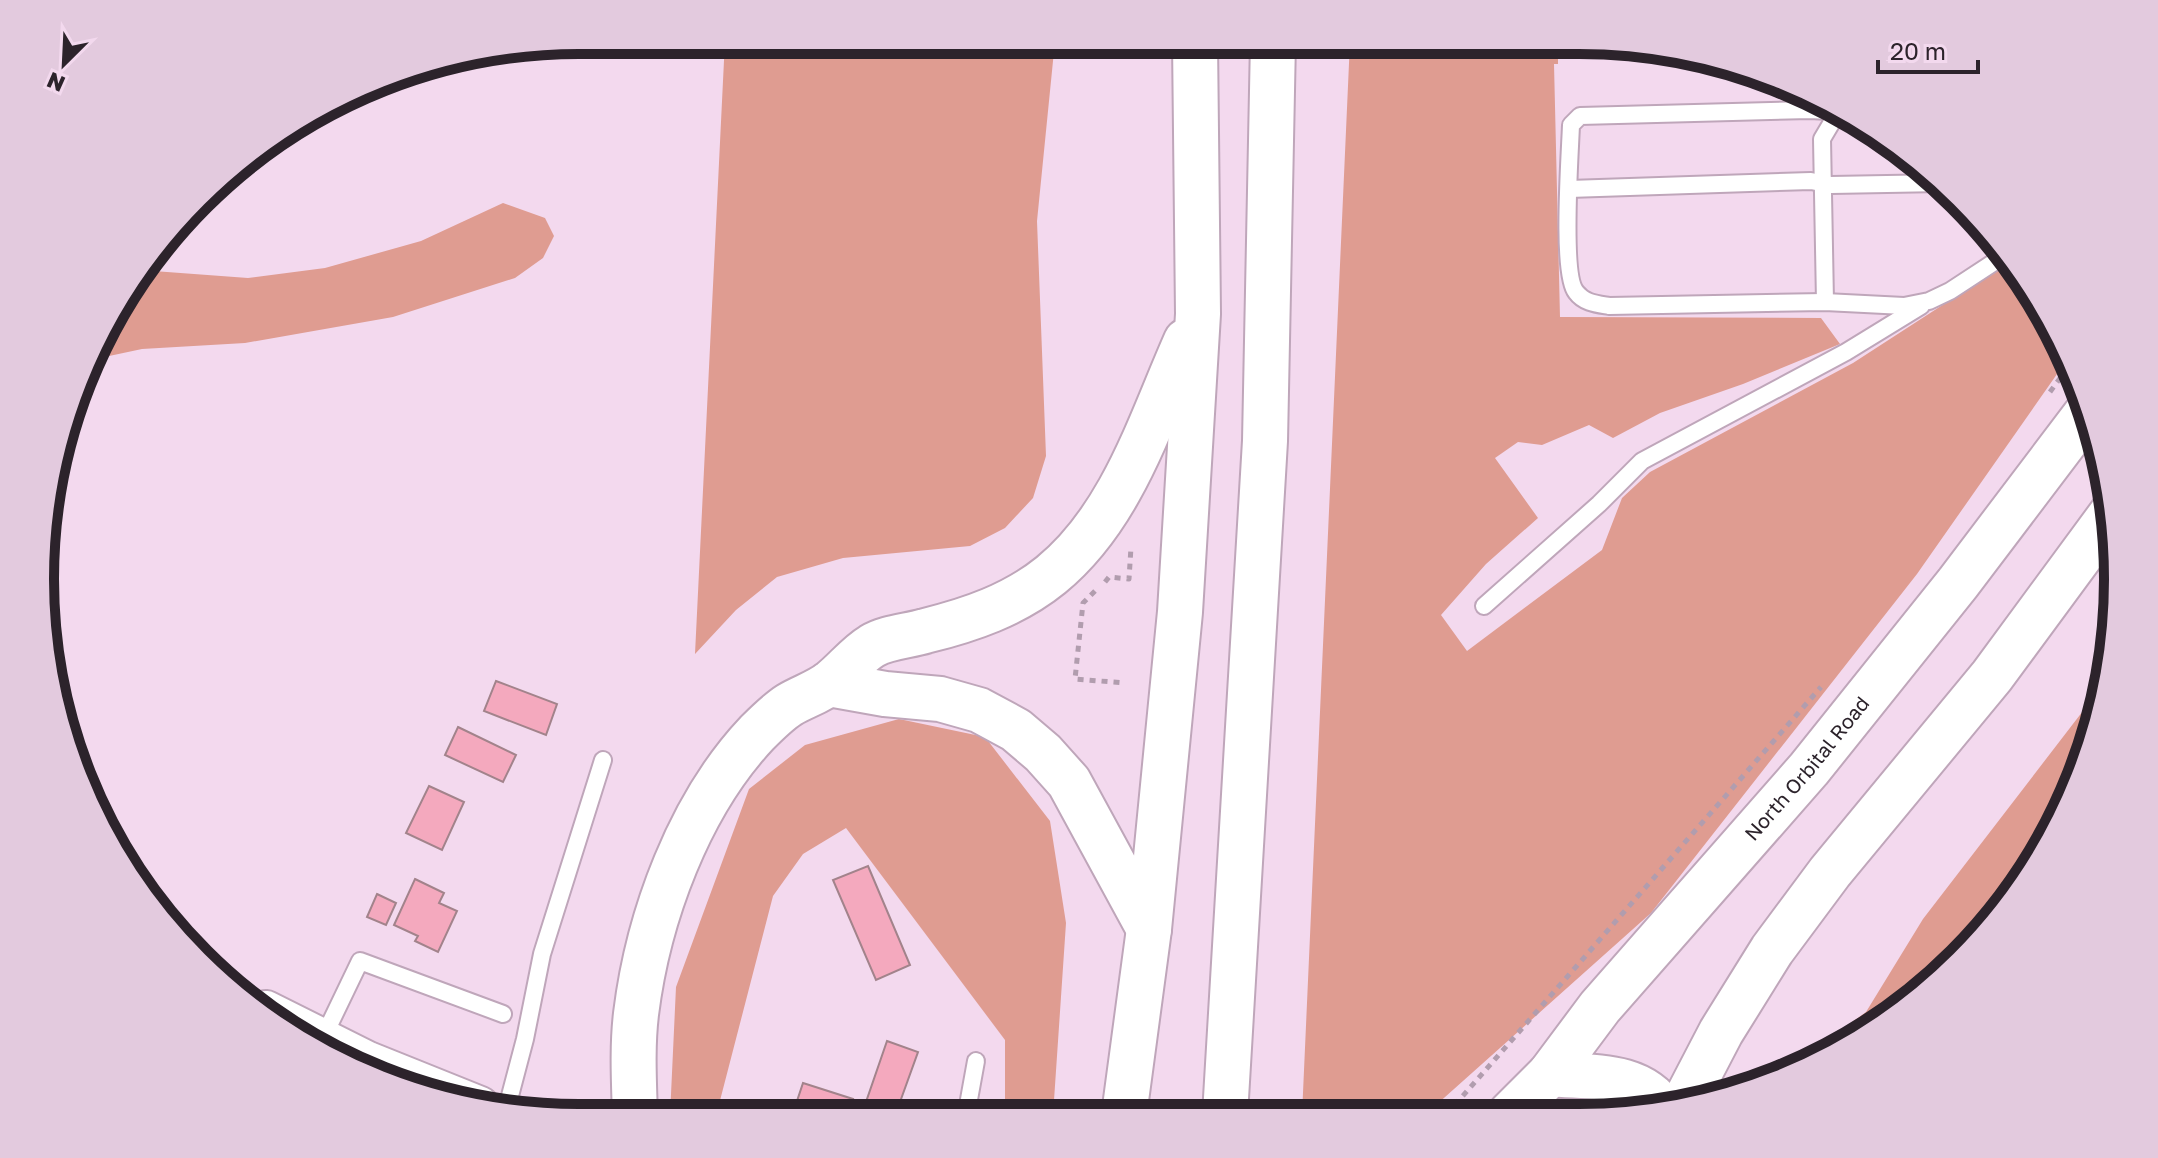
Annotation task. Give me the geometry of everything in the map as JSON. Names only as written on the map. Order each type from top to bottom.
[{"type":"highway","points":[[1125,1104],[1149,929],[1180,612],[1198,314],[1195,54]]},
{"type":"highway","points":[[1226,1104],[1265,441],[1273,54]]},
{"type":"highway","points":[[635,1104],[636,1013],[650,938],[659,908],[697,820],[727,771],[757,733],[787,707],[829,684],[874,645],[977,616],[1018,598],[1051,575],[1082,546],[1113,504],[1125,481],[1198,314]]},
{"type":"highway","name":"North Orbital Road","points":[[1520,1104],[1550,1074],[1600,1007],[1809,769],[1958,583],[2080,422]]},
{"type":"highway","points":[[1690,1092],[1721,1032],[1772,950],[1830,872],[1992,676],[2101,527]]},
{"type":"highway","points":[[829,684],[885,694],[940,699],[979,710],[1016,730],[1043,753],[1069,782],[1149,929]]},
{"type":"highway","points":[[1237,931],[1242,1104]]},
{"type":"highway","points":[[1550,1074],[1628,1082],[1656,1099]]},
{"type":"lane","points":[[1816,110],[1580,116],[1571,125],[1568,266],[1574,291],[1588,302],[1609,306],[1825,302],[1904,306],[1929,301]]},
{"type":"lane","points":[[1825,302],[1822,139],[1836,121]]},
{"type":"lane","points":[[1569,189],[1821,182],[1831,185],[1924,183]]},
{"type":"lane","points":[[1484,606],[1599,504],[1642,461],[1846,352],[1997,260]]},
{"type":"lane","points":[[509,1100],[542,954],[603,760]]},
{"type":"lane","points":[[323,1038],[360,961],[503,1014]]},
{"type":"lane","points":[[968,1104],[976,1061]]},
{"type":"path","points":[[2043,401],[2062,375]]},
{"type":"path","points":[[1125,683],[1075,679],[1083,603],[1109,577],[1129,579],[1132,533]]},
{"type":"path","points":[[1456,1104],[1821,686]]},
{"type":"shaded area","points":[[724,54],[1054,54],[1037,221],[1046,456],[1033,498],[1005,528],[970,546],[843,558],[777,577],[736,610],[695,654]]},
{"type":"shaded area","points":[[1349,54],[1558,54],[1558,64],[1554,64],[1560,317],[1821,318],[1840,344],[1743,384],[1660,413],[1613,438],[1589,425],[1542,445],[1518,442],[1495,458],[1538,518],[1486,564],[1441,615],[1467,651],[1602,550],[1622,498],[1650,472],[1853,363],[2002,267],[2034,317],[2060,370],[1917,574],[1651,913],[1437,1104],[1302,1104]]},
{"type":"shaded area","points":[[503,203],[545,218],[554,236],[543,258],[515,278],[393,317],[245,343],[142,349],[103,357],[124,316],[153,271],[248,278],[325,268],[421,241]]},
{"type":"shaded area","points":[[2089,703],[2076,748],[2050,811],[2034,842],[1996,899],[1950,950],[1899,996],[1822,1044],[1866,1012],[1923,919]]},
{"type":"shaded area","points":[[899,719],[985,737],[1050,821],[1066,923],[1054,1104],[1005,1104],[1005,1040],[846,828],[803,854],[773,896],[719,1104],[671,1104],[676,987],[749,789],[805,745]]},
{"type":"building","points":[[496,681],[557,704],[546,735],[484,711]]},
{"type":"building","points":[[458,727],[516,755],[503,782],[445,755]]},
{"type":"building","points":[[429,786],[464,802],[442,850],[406,833]]},
{"type":"building","points":[[868,866],[910,965],[876,980],[833,880]]},
{"type":"building","points":[[415,879],[444,893],[439,903],[457,911],[438,952],[415,941],[418,936],[394,925]]},
{"type":"building","points":[[377,894],[396,903],[386,925],[367,917]]},
{"type":"building","points":[[887,1041],[918,1052],[899,1104],[866,1102]]},
{"type":"building","points":[[803,1083],[853,1099],[852,1104],[796,1104]]}]
